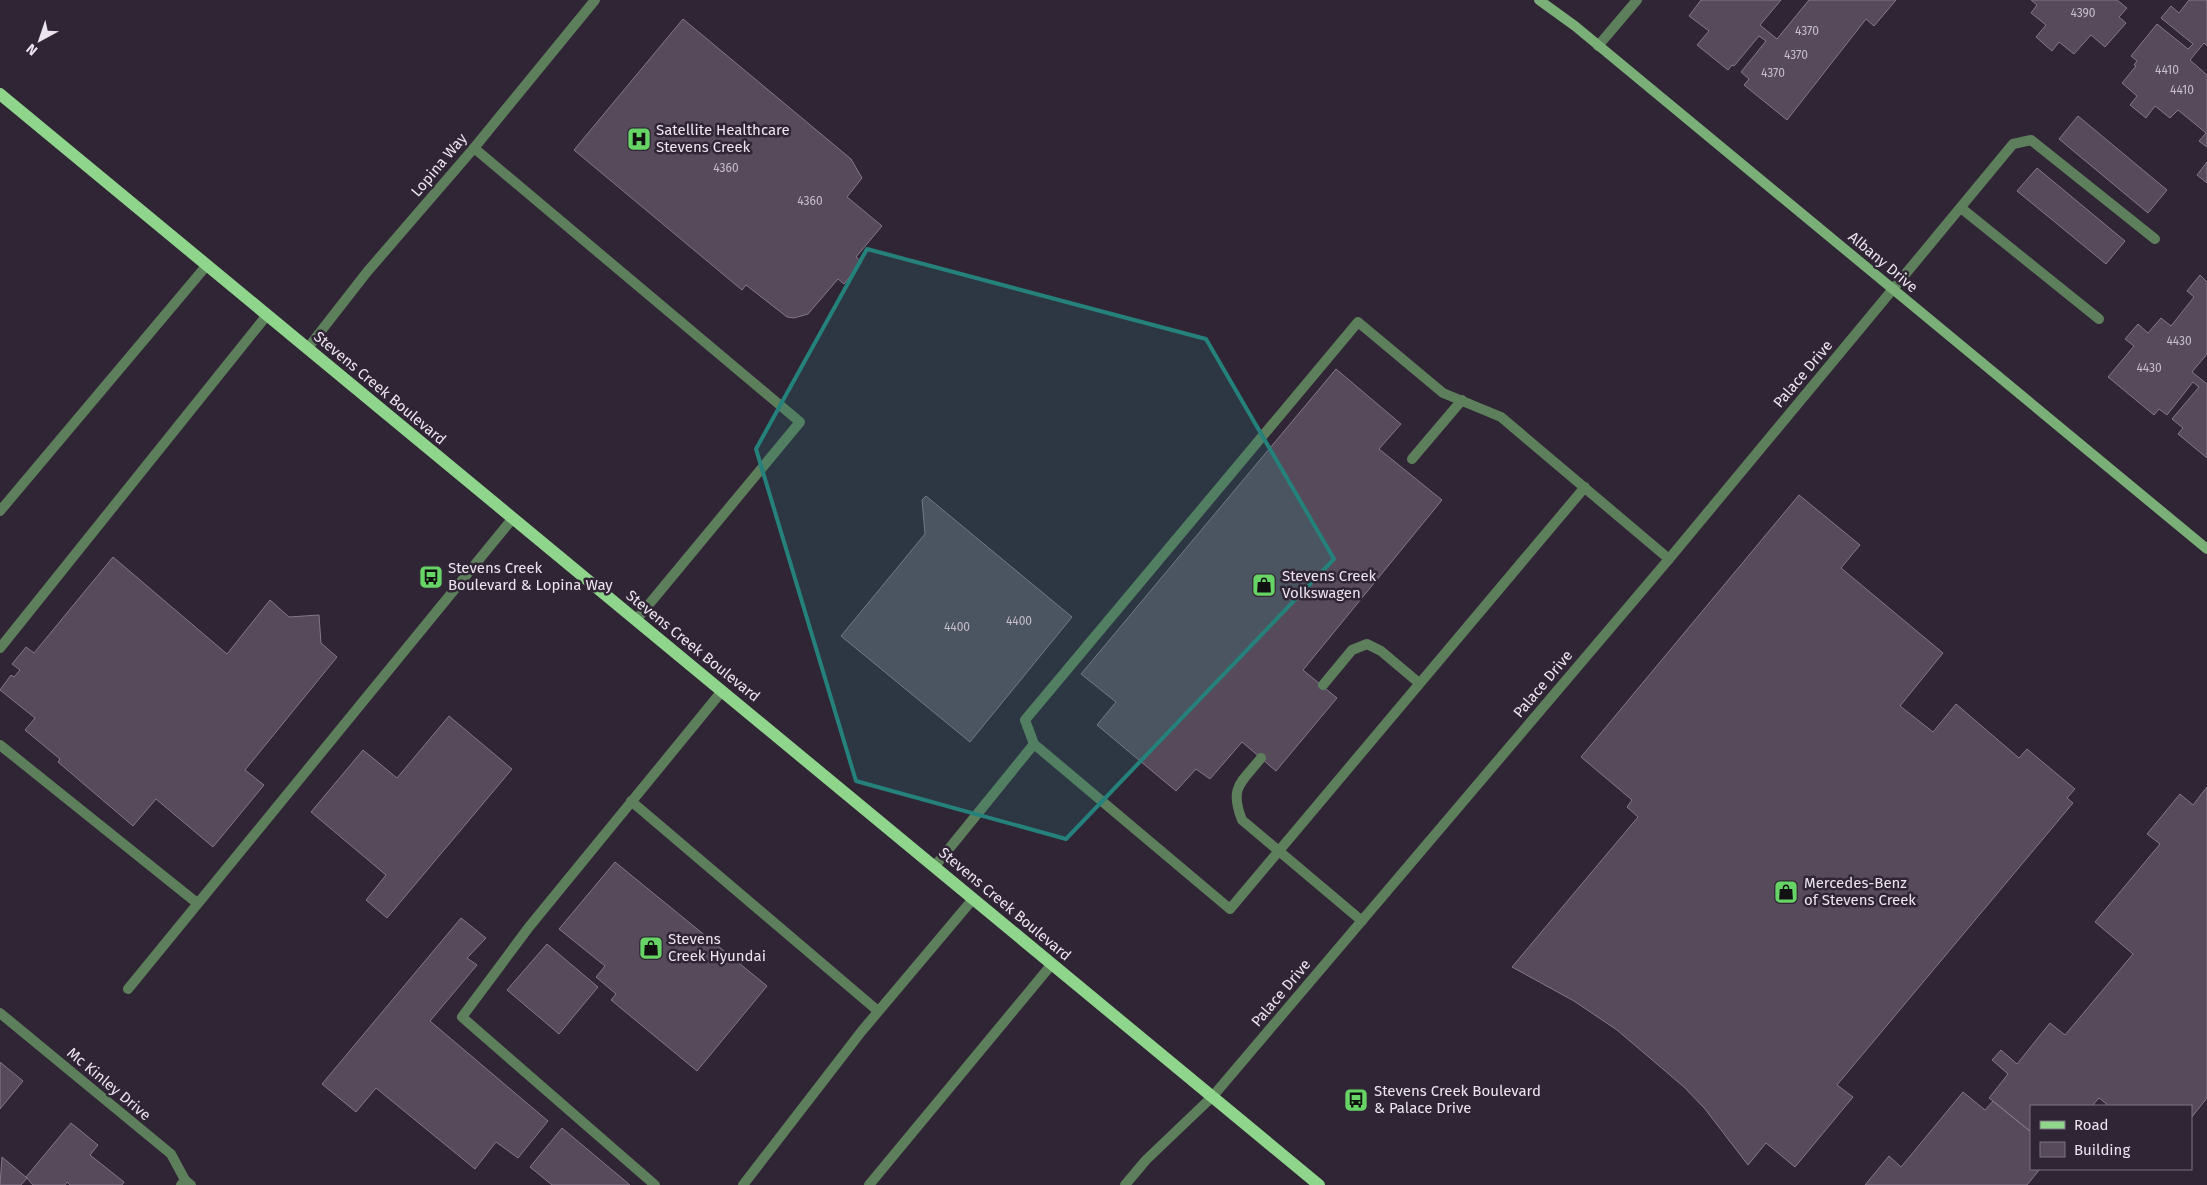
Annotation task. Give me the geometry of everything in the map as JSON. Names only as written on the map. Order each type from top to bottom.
[{"type":"main road","name":"Stevens Creek Boulevard","points":[[0,94],[1319,1185]]},
{"type":"street","name":"Lopina Way","points":[[307,349],[367,272],[474,148],[595,0]]},
{"type":"street","name":"Albany Drive","points":[[1539,0],[1598,46],[2207,549]]},
{"type":"street","points":[[1598,46],[1636,0]]},
{"type":"street","name":"Palace Drive","points":[[1125,1185],[1146,1160],[1213,1096],[1669,559],[2013,144],[2031,140],[2155,239]]},
{"type":"street","points":[[474,148],[800,422],[636,620]]},
{"type":"street","points":[[1961,208],[2099,319]]},
{"type":"street","points":[[0,511],[208,265]]},
{"type":"street","points":[[0,648],[267,315]]},
{"type":"street","points":[[1584,487],[1230,909],[1034,744],[1025,720],[1358,322],[1443,393],[1501,417],[1584,487],[1669,559]]},
{"type":"street","points":[[1412,459],[1462,400]]},
{"type":"street","points":[[128,989],[513,518]]},
{"type":"street","points":[[1323,685],[1352,650],[1367,644],[1381,651],[1419,683]]},
{"type":"street","points":[[655,1185],[462,1017],[529,928],[722,691]]},
{"type":"street","points":[[935,866],[1034,744]]},
{"type":"street","points":[[0,745],[198,904]]},
{"type":"street","points":[[1262,758],[1238,786],[1236,802],[1242,820],[1362,921]]},
{"type":"street","points":[[632,801],[878,1011]]},
{"type":"street","points":[[743,1185],[878,1011],[973,898]]},
{"type":"street","points":[[869,1185],[1052,964]]},
{"type":"street","name":"Mc Kinley Drive","points":[[0,1013],[170,1154],[186,1184]]},
{"type":"highlighted area","points":[[867,249],[1206,339],[1334,559],[1066,839],[856,781],[756,449]]},
{"type":"building","points":[[1701,0],[1781,0],[1760,25],[1777,39],[1809,0],[1896,0],[1874,26],[1866,19],[1787,120],[1744,85],[1749,79],[1741,72],[1766,41],[1759,36],[1734,66],[1732,65],[1728,70],[1697,45],[1709,31],[1689,16]]},
{"type":"building","points":[[2031,0],[2117,0],[2127,8],[2119,17],[2126,23],[2105,47],[2091,35],[2074,54],[2059,42],[2052,51],[2036,37],[2046,25],[2031,13],[2037,5]]},
{"type":"building","points":[[2189,0],[2207,0],[2207,46],[2204,43],[2190,60],[2207,75],[2207,147],[2199,141],[2206,133],[2178,110],[2170,118],[2155,106],[2146,118],[2130,105],[2137,96],[2122,83],[2136,66],[2134,65],[2137,61],[2131,56],[2157,24],[2188,49],[2193,44],[2161,18],[2171,6],[2179,13]]},
{"type":"building","points":[[683,19],[851,159],[862,178],[847,197],[882,226],[856,257],[862,262],[844,284],[838,279],[808,314],[794,318],[787,317],[746,285],[742,290],[574,150]]},
{"type":"building","points":[[2078,116],[2167,190],[2148,213],[2059,139]]},
{"type":"building","points":[[2207,162],[2207,183],[2197,175]]},
{"type":"building","points":[[2037,168],[2125,241],[2106,264],[2017,191]]},
{"type":"building","points":[[2200,275],[2207,282],[2207,354],[2192,372],[2207,384],[2207,458],[2178,434],[2183,428],[2172,419],[2199,387],[2193,382],[2167,415],[2159,409],[2154,415],[2108,377],[2134,346],[2125,339],[2138,324],[2148,333],[2161,318],[2171,326],[2194,297],[2187,291]]},
{"type":"building","name":"Stevens Creek Volkswagen","points":[[1336,369],[1401,424],[1379,449],[1442,500],[1303,670],[1337,698],[1276,771],[1242,742],[1210,779],[1196,769],[1176,791],[1097,725],[1116,702],[1081,674]]},
{"type":"building","name":"Mercedes-Benz of Stevens Creek","points":[[1799,495],[1860,545],[1841,568],[1943,653],[1900,706],[1933,732],[1956,704],[2019,758],[2027,749],[2075,789],[2067,798],[2073,803],[1837,1085],[1853,1097],[1795,1167],[1766,1143],[1748,1165],[1705,1109],[1684,1087],[1617,1030],[1574,1001],[1512,967],[1638,817],[1627,807],[1632,800],[1581,757]]},
{"type":"building","points":[[926,496],[1072,617],[970,742],[841,636],[925,534],[922,500]]},
{"type":"building","points":[[113,557],[227,654],[270,600],[289,617],[319,615],[321,643],[337,657],[245,770],[264,785],[213,847],[156,799],[133,826],[58,762],[60,759],[25,730],[35,718],[0,690],[11,675],[14,677],[20,670],[12,664],[26,647],[34,653]]},
{"type":"building","points":[[449,716],[512,769],[387,918],[366,900],[386,875],[311,812],[363,750],[397,778]]},
{"type":"building","points":[[2207,787],[2207,1098],[2192,1117],[2192,1105],[2108,1105],[2099,1098],[2093,1105],[2030,1105],[2030,1131],[1989,1098],[2008,1074],[1992,1060],[2001,1050],[2017,1064],[2050,1023],[2065,1035],[2133,954],[2095,922],[2160,844],[2147,834],[2180,794],[2193,805]]},
{"type":"building","name":"Stevens Creek Hyundai","points":[[615,862],[767,986],[697,1071],[611,1000],[616,994],[596,977],[605,966],[559,929]]},
{"type":"building","points":[[461,918],[486,938],[467,958],[477,965],[430,1021],[548,1121],[518,1158],[496,1142],[475,1169],[376,1088],[356,1112],[322,1084]]},
{"type":"building","points":[[547,944],[598,987],[559,1034],[507,990]]},
{"type":"building","points":[[0,1062],[23,1081],[0,1109]]},
{"type":"building","points":[[1963,1092],[1985,1110],[1993,1101],[2030,1131],[2030,1170],[2039,1170],[2027,1185],[1865,1185],[1889,1156],[1901,1167]]},
{"type":"building","points":[[71,1123],[98,1145],[90,1155],[124,1182],[122,1185],[70,1185],[67,1182],[65,1185],[33,1185],[26,1177]]},
{"type":"building","points":[[562,1128],[630,1185],[552,1185],[530,1167]]},
{"type":"building","points":[[2,1157],[27,1178],[21,1185],[0,1185]]},
{"type":"place","name":"Satellite Healthcare Stevens Creek","points":[[639,139]]},
{"type":"place","name":"Stevens Creek Boulevard & Lopina Way","points":[[431,577]]},
{"type":"place","name":"Stevens Creek Volkswagen","points":[[1264,585]]},
{"type":"place","name":"Mercedes-Benz of Stevens Creek","points":[[1786,892]]},
{"type":"place","name":"Stevens Creek Hyundai","points":[[651,948]]},
{"type":"place","name":"Stevens Creek Boulevard & Palace Drive","points":[[1356,1100]]}]
